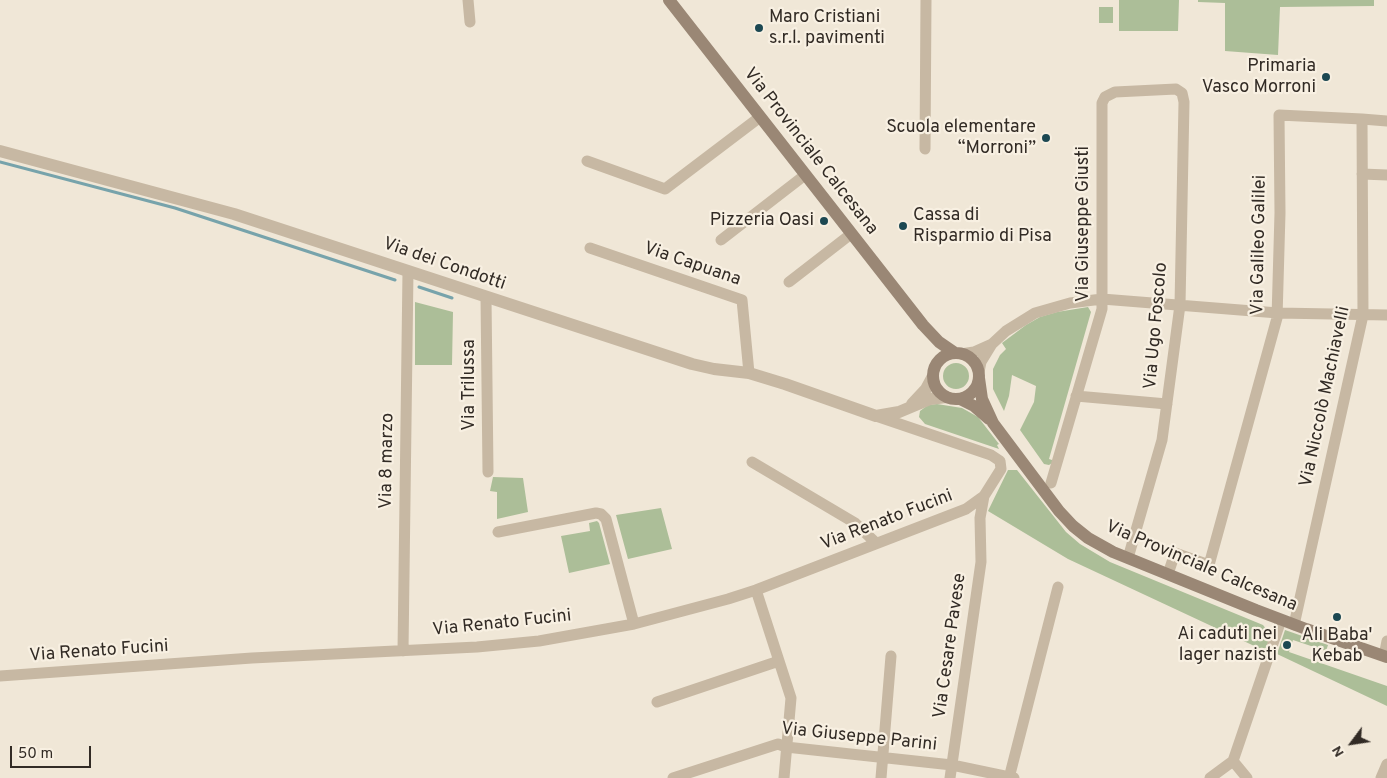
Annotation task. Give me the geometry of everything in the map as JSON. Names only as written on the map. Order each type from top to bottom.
[{"type":"main road","name":"Via Provinciale Calcesana","points":[[669,0],[923,325],[939,342],[958,353]]},
{"type":"main road","name":"Via Provinciale Calcesana","points":[[923,325],[935,350],[935,370]]},
{"type":"main road","points":[[958,353],[973,360],[979,375],[975,389],[971,394],[960,399],[946,397],[936,388],[935,370],[948,354],[958,353]]},
{"type":"main road","name":"Via Provinciale Calcesana","points":[[979,375],[982,399],[992,423]]},
{"type":"main road","name":"Via Provinciale Calcesana","points":[[960,399],[974,406],[992,423],[1067,520],[1095,543],[1281,620],[1385,656]]},
{"type":"street","points":[[468,0],[470,22]]},
{"type":"street","points":[[925,149],[926,0]]},
{"type":"street","name":"Via Giuseppe Giusti","points":[[1051,483],[1102,309],[1103,100],[1115,92],[1176,89],[1182,93]]},
{"type":"street","name":"Via Ugo Foscolo","points":[[1128,558],[1160,450],[1180,304],[1184,102],[1182,93]]},
{"type":"street","name":"Via Galileo Galilei","points":[[1168,574],[1175,553],[1209,565],[1278,313],[1279,115],[1362,119]]},
{"type":"street","points":[[587,161],[665,189],[760,117]]},
{"type":"street","points":[[1387,121],[1362,119],[1362,174],[1387,175]]},
{"type":"street","name":"Via dei Condotti","points":[[0,151],[234,214],[692,364],[714,369],[749,373],[786,384],[997,458],[1001,464],[998,474],[984,496]]},
{"type":"street","name":"Via Niccolò Machiavelli","points":[[1294,625],[1364,315],[1362,174]]},
{"type":"street","points":[[721,240],[805,175]]},
{"type":"street","points":[[789,282],[851,234]]},
{"type":"street","name":"Via Capuana","points":[[590,248],[742,300],[749,373]]},
{"type":"street","name":"Via 8 marzo","points":[[404,651],[408,271]]},
{"type":"street","name":"Via Trilussa","points":[[486,297],[488,472]]},
{"type":"street","points":[[958,353],[974,352],[992,344],[1017,323],[1036,313],[1070,303],[1102,299],[1278,313],[1387,315]]},
{"type":"street","points":[[979,375],[981,362],[992,344]]},
{"type":"street","points":[[906,409],[926,389],[935,370]]},
{"type":"street","points":[[1076,396],[1167,404]]},
{"type":"street","points":[[876,416],[906,409],[930,399],[946,397]]},
{"type":"street","points":[[906,409],[909,420],[915,430]]},
{"type":"street","points":[[752,462],[855,523],[876,543]]},
{"type":"street","name":"Via Renato Fucini","points":[[0,676],[252,658],[477,647],[564,638],[634,624],[756,590],[966,509],[984,496]]},
{"type":"street","name":"Via Cesare Pavese","points":[[950,778],[981,562],[980,518],[984,496]]},
{"type":"street","points":[[966,509],[980,518]]},
{"type":"street","points":[[498,532],[596,513],[601,514],[606,520],[634,624]]},
{"type":"street","points":[[1009,778],[1058,587]]},
{"type":"street","points":[[756,590],[791,698],[784,778]]},
{"type":"street","points":[[1210,778],[1233,761],[1281,620]]},
{"type":"street","points":[[1385,656],[1387,641]]},
{"type":"street","points":[[880,778],[891,656]]},
{"type":"street","points":[[657,702],[779,661]]},
{"type":"street","name":"Via Giuseppe Parini","points":[[673,778],[778,744],[786,747],[952,765],[1014,778]]},
{"type":"street","points":[[1233,761],[1247,778]]},
{"type":"street","points":[[1381,778],[1387,764]]},
{"type":"green space","points":[[1119,0],[1179,0],[1178,31],[1119,31]]},
{"type":"green space","points":[[1198,0],[1374,0],[1374,6],[1280,7],[1278,55],[1225,51],[1225,3],[1198,2]]},
{"type":"green space","points":[[1099,7],[1113,7],[1113,23],[1099,23]]},
{"type":"green space","points":[[415,302],[453,312],[452,365],[415,365]]},
{"type":"green space","points":[[1088,307],[1091,312],[1049,459],[1055,461],[1049,465],[1044,464],[1020,430],[1034,402],[1036,386],[1012,375],[1009,396],[1004,411],[993,389],[993,369],[1000,355],[1006,349],[1002,343],[1026,325],[1040,317],[1057,312]]},
{"type":"green space","points":[[956,363],[965,367],[969,376],[965,385],[956,389],[947,385],[943,376],[947,367]]},
{"type":"green space","points":[[937,404],[962,408],[978,417],[999,444],[997,445],[999,449],[925,424],[919,417],[920,411],[928,405]]},
{"type":"green space","points":[[1008,470],[1017,470],[1066,532],[1080,544],[1110,562],[1263,625],[1270,637],[1265,651],[1068,559],[988,511]]},
{"type":"green space","points":[[493,477],[523,478],[528,512],[497,519],[497,492],[490,491]]},
{"type":"green space","points":[[661,508],[672,549],[628,559],[616,515]]},
{"type":"green space","points":[[597,521],[610,564],[569,573],[561,536],[590,531],[589,523]]},
{"type":"green space","points":[[1285,630],[1328,645],[1326,651],[1293,640],[1289,652],[1387,686],[1387,706],[1277,654]]},
{"type":"waterway","points":[[0,162],[175,208],[395,280]]},
{"type":"waterway","points":[[419,287],[452,298]]},
{"type":"place","name":"Maro Cristiani s.r.l. pavimenti","points":[[759,28]]},
{"type":"place","name":"Primaria Vasco Morroni","points":[[1326,77]]},
{"type":"place","name":"Scuola elementare “Morroni”","points":[[1046,138]]},
{"type":"place","name":"Pizzeria Oasi","points":[[824,221]]},
{"type":"place","name":"Cassa di Risparmio di Pisa","points":[[903,226]]},
{"type":"place","name":"Ali Baba' Kebab","points":[[1337,617]]},
{"type":"place","name":"Ai caduti nei lager nazisti","points":[[1287,645]]}]
